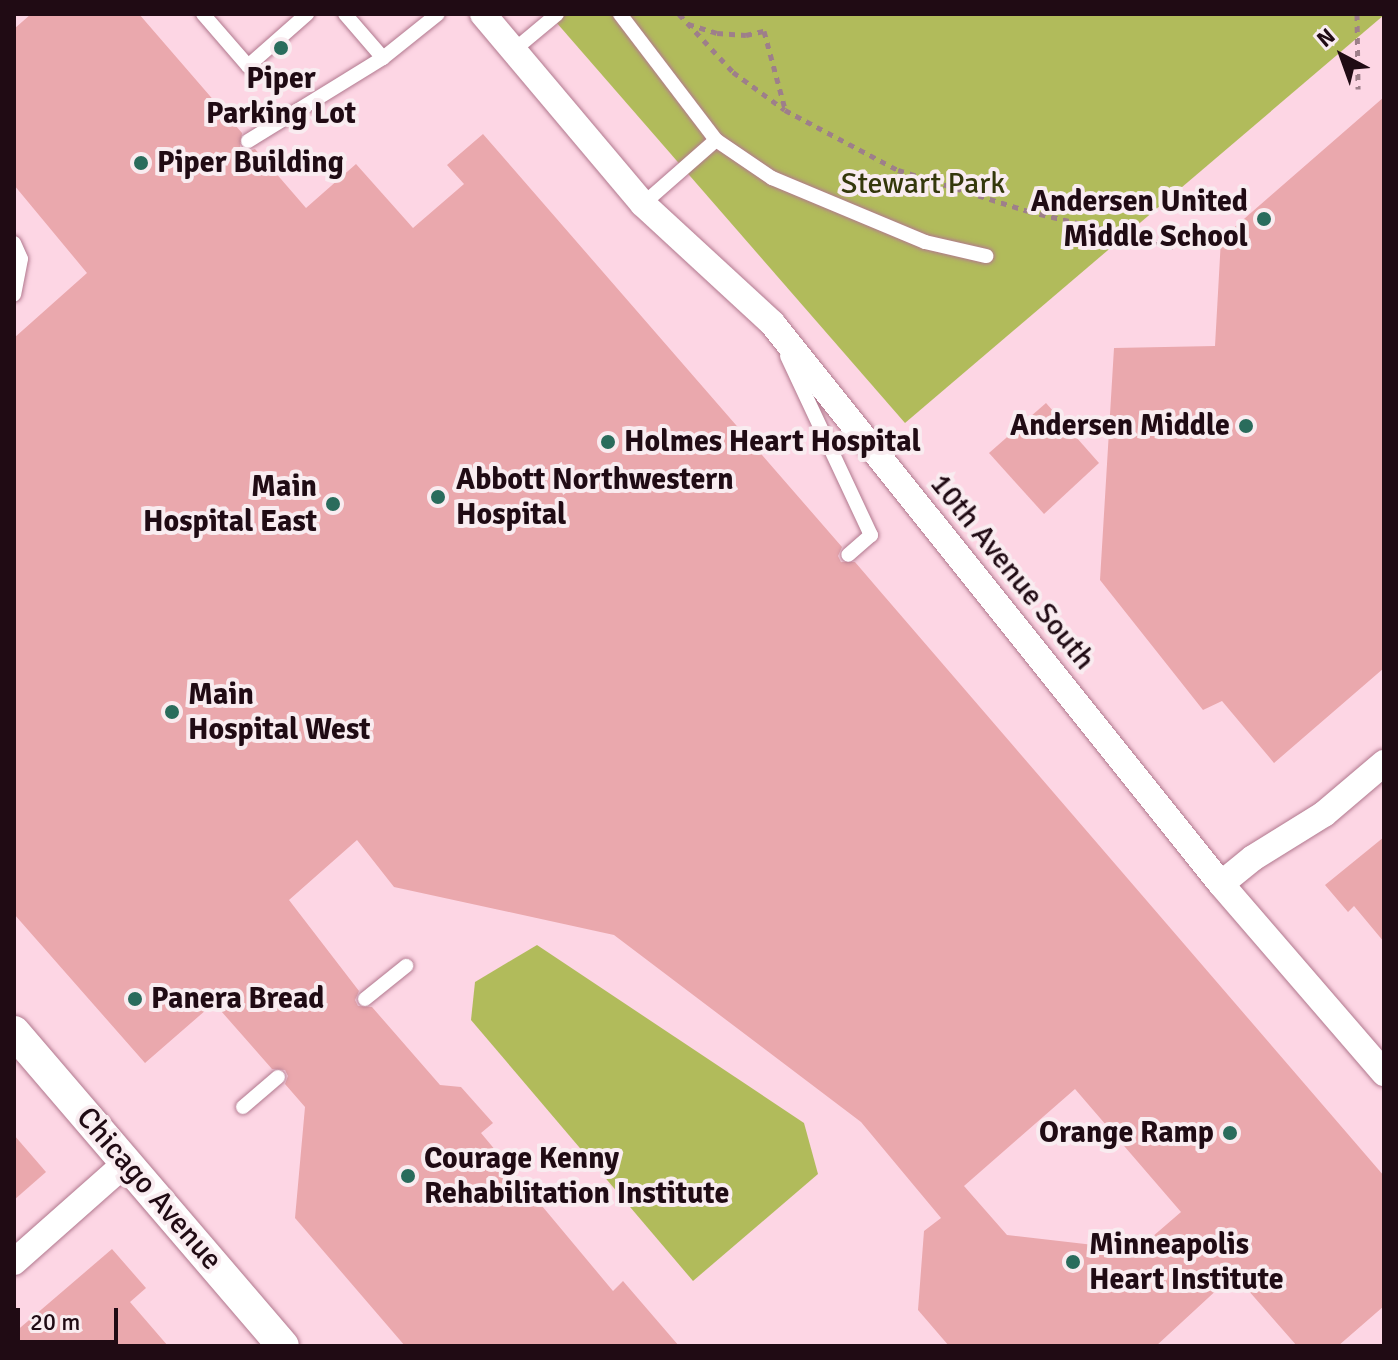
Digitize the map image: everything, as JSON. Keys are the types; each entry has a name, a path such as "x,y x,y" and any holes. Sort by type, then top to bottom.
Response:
{"street":[{"name":"10th Avenue South","path":"483,14 643,204 772,323 1221,884 1384,1073"},
{"path":"1221,884 1253,858 1324,814 1384,763"},
{"name":"Chicago Avenue","path":"14,1032 283,1346"},
{"path":"14,1262 126,1163"}],"lane":[{"path":"203,14 248,66 307,14"},
{"path":"345,14 383,58"},
{"path":"248,141 383,58 438,14"},
{"path":"514,50 557,14"},
{"path":"620,14 716,140 772,178 925,242 986,256"},
{"path":"643,204 716,140"},
{"path":"14,243 21,259 14,294"},
{"path":"772,323 871,535 848,555"},
{"path":"365,999 406,966"},
{"path":"243,1107 278,1077"}],"path":[{"path":"679,14 733,72 785,110 898,170 1028,211 1176,247"},
{"path":"1357,14 1358,89"},
{"path":"686,24 717,33 746,35 764,31 785,110"}],"green space":[{"name":"Stewart Park","path":"549,14 1384,14 1384,15 905,423"},
{"path":"537,945 804,1123 818,1174 693,1281 471,1020 475,982"}],"building":[{"name":"Abbott Northwestern Hospital","path":"31,14 139,14 242,133 240,147 248,151 255,149 306,208 356,164 413,228 464,184 447,165 483,134 842,547 838,556 841,562 855,562 1384,1176 1384,1306 1338,1346 1297,1346 1234,1274 1156,1346 949,1346 918,1310 924,1231 941,1218 861,1122 614,935 394,887 357,840 289,900 359,991 355,1000 358,1006 372,1007 440,1085 461,1087 493,1123 481,1133 613,1291 623,1281 679,1346 405,1346 295,1218 305,1107 285,1084 288,1076 285,1070 272,1069 214,1003 145,1063 14,914 14,338 87,273 14,185 14,29","holes":["1075,1089 1181,1212 1137,1250 1007,1235 964,1186"]},
{"name":"Andersen Middle","path":"1384,97 1384,668 1274,763 1222,701 1203,710 1100,580 1114,348 1215,346 1221,239"},
{"path":"1046,403 1099,463 1044,514 989,453"},
{"path":"1384,837 1384,942 1354,906 1348,912 1325,885"},
{"path":"14,1135 46,1172 14,1200"},
{"path":"112,1249 146,1288 130,1302 168,1346 14,1346 14,1333"}],"place":[{"name":"Piper Parking Lot","path":"281,48"},
{"name":"Piper Building","path":"141,163"},
{"name":"Andersen United Middle School","path":"1264,219"},
{"name":"Andersen Middle","path":"1246,426"},
{"name":"Holmes Heart Hospital","path":"608,442"},
{"name":"Abbott Northwestern Hospital","path":"438,497"},
{"name":"Main Hospital East","path":"333,504"},
{"name":"Main Hospital West","path":"172,712"},
{"name":"Panera Bread","path":"135,999"},
{"name":"Orange Ramp","path":"1230,1133"},
{"name":"Courage Kenny Rehabilitation Institute","path":"408,1176"},
{"name":"Minneapolis Heart Institute","path":"1073,1262"}]}
